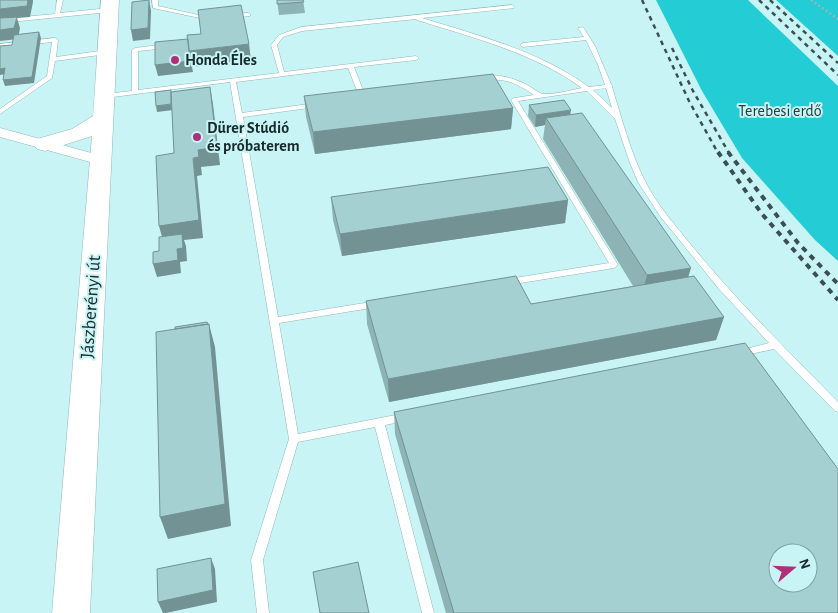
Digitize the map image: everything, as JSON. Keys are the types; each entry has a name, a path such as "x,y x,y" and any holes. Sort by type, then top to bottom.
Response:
{"main road":[{"name":"Jászberényi út","path":"71,613 105,96 109,5"},
{"path":"45,144 80,134 103,119"}],"street":[{"path":"0,132 101,160"}],"lane":[{"path":"57,16 60,0"},
{"path":"155,0 155,7 204,18 213,18"},
{"path":"0,21 57,16 109,5"},
{"path":"282,74 274,45 281,36 301,29 512,7"},
{"path":"222,17 248,15"},
{"path":"414,17 504,47 556,69 589,90 618,119"},
{"path":"581,28 588,38 610,86 625,145 642,183 669,223 711,276 838,408"},
{"path":"523,45 588,38"},
{"path":"0,46 55,40 50,77 2,109"},
{"path":"134,92 135,50 174,45"},
{"path":"53,59 107,52"},
{"path":"105,96 416,58"},
{"path":"350,66 363,99 353,100"},
{"path":"479,78 507,77 540,96"},
{"path":"233,80 294,439 257,560 263,613"},
{"path":"496,284 614,265 514,100 610,86"},
{"path":"239,115 324,104"},
{"path":"273,321 388,302"},
{"path":"748,364 735,354 776,345"},
{"path":"294,439 418,415"},
{"path":"379,423 428,613"}],"path":[{"path":"811,0 838,19"}],"green space":[{"name":"Terebesi erdő","path":"656,0 748,0 838,86 838,261 815,240 742,158 702,91"},
{"name":"Terebesi erdő","path":"776,0 838,0 838,56"}],"building":[{"path":"0,0 28,0 27,6 0,9"},
{"path":"149,0 148,28 131,30 132,2"},
{"path":"277,0 303,0 304,2 277,4"},
{"path":"241,5 249,44 189,51 187,35 201,34 198,10"},
{"path":"17,17 14,28 0,30 0,18"},
{"path":"39,32 32,77 3,80 5,68 0,69 0,46 12,45 14,35"},
{"path":"188,39 190,61 155,65 155,42"},
{"path":"493,74 513,108 313,132 304,96"},
{"path":"210,87 217,147 198,150 199,157 193,158 199,220 159,226 156,156 174,153 171,92"},
{"path":"171,90 171,104 156,106 155,92"},
{"path":"564,100 571,110 536,115 529,105"},
{"path":"582,113 691,268 647,275 546,118"},
{"path":"548,167 568,200 340,234 331,197"},
{"path":"182,234 183,248 177,249 178,260 153,264 153,252 159,251 159,237"},
{"path":"516,276 531,304 694,276 724,317 388,379 366,301"},
{"path":"207,322 208,324 175,329 175,327"},
{"path":"209,324 225,504 160,517 156,332"},
{"path":"745,343 838,469 838,613 454,613 394,412"},
{"path":"211,558 213,590 158,602 157,569"},
{"path":"358,562 369,613 320,613 313,572"}],"railway":[{"path":"642,0 689,101 718,153"},
{"path":"759,0 838,75"},
{"path":"770,0 838,63"},
{"path":"672,48 693,91 729,153"},
{"path":"718,152 762,214 838,300"},
{"path":"728,152 798,243 838,284"}],"place":[{"name":"Honda Éles","path":"175,60"},
{"name":"Dürer Stúdió és próbaterem","path":"197,137"}]}
